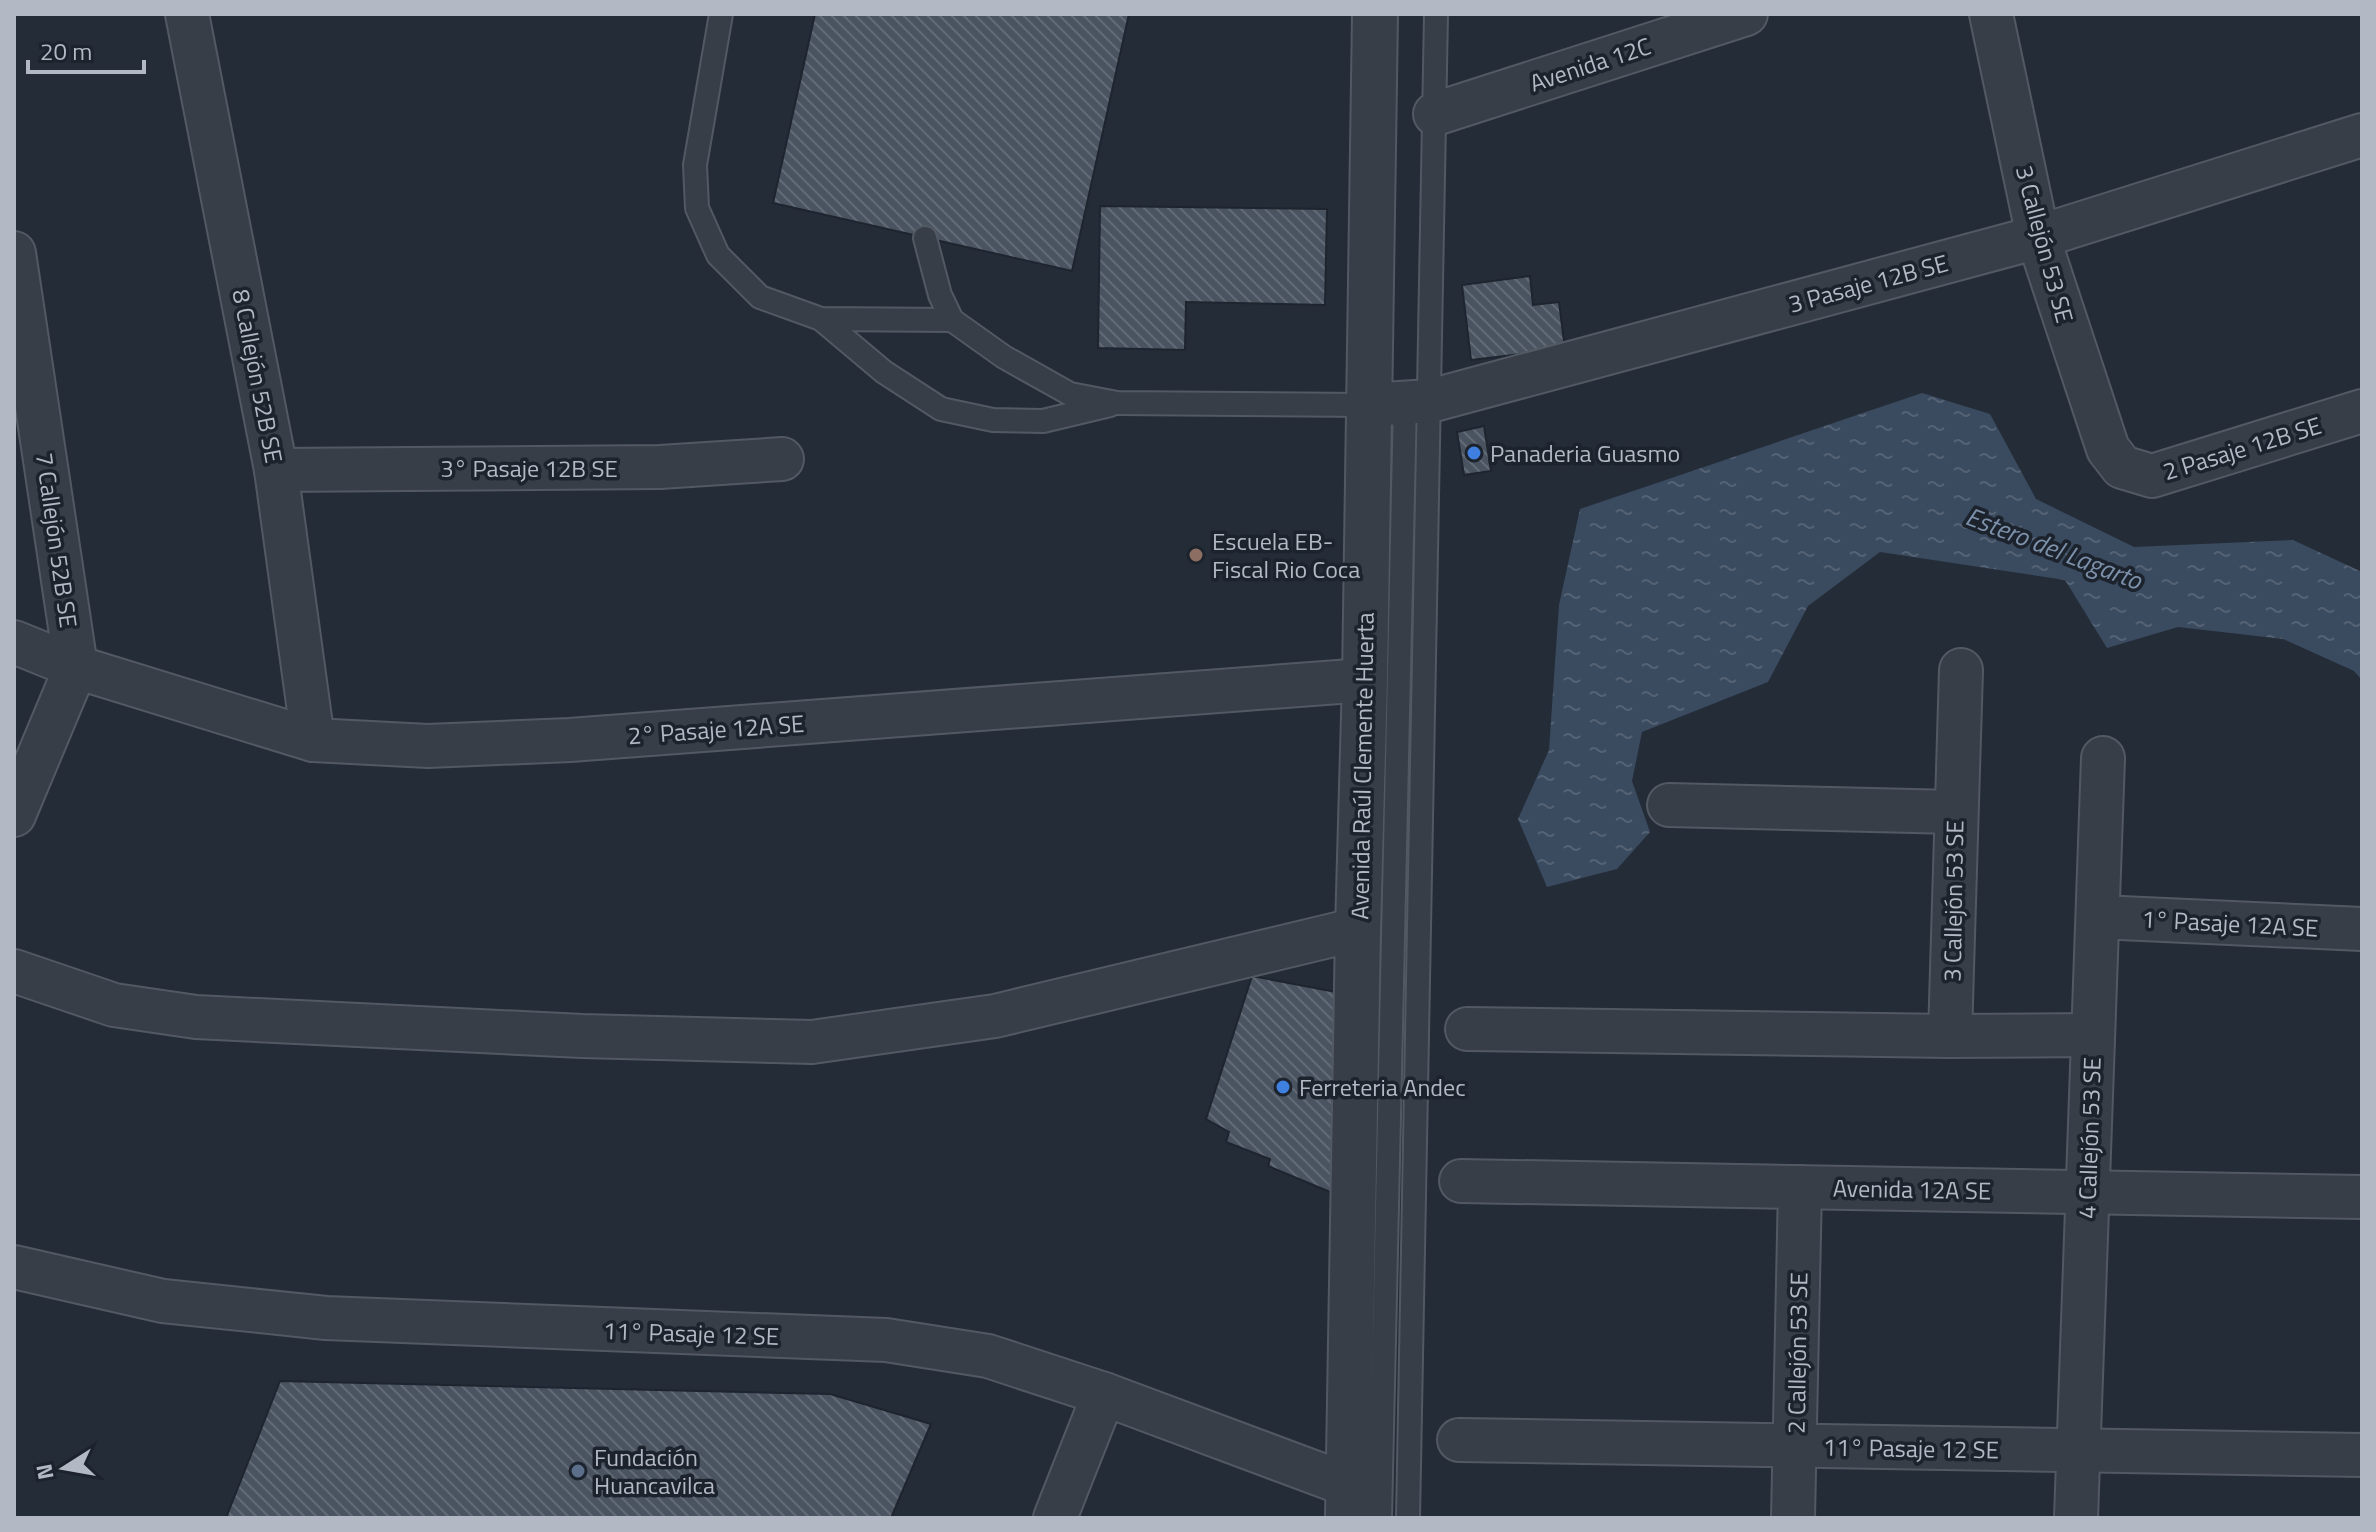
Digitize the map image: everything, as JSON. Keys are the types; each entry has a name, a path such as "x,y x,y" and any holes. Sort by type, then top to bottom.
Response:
{"street":[{"name":"8 Callejón 52B SE","path":"187,14 276,470 313,740"},
{"name":"Avenida Raúl Clemente Huerta","path":"1348,1502 1365,680 1401,403 1375,14"},
{"name":"Avenida 12C","path":"1435,114 1746,14"},
{"name":"3 Callejón 53 SE","path":"1991,14 2038,237 2108,449 2122,467"},
{"name":"3 Pasaje 12B SE","path":"1401,403 2038,237 2362,135"},
{"name":"7 Callejón 52B SE","path":"14,253 76,667"},
{"name":"2 Pasaje 12B SE","path":"2122,467 2152,476 2362,411"},
{"name":"3° Pasaje 12B SE","path":"276,470 660,467 782,459"},
{"name":"2° Pasaje 12A SE","path":"14,642 76,667 313,740 428,746 570,740 1365,680"},
{"path":"14,815 76,667"},
{"name":"3 Callejón 53 SE","path":"1950,1036 1961,670"},
{"name":"4 Callejón 53 SE","path":"2076,1518 2103,758"},
{"path":"1669,805 1955,812"},
{"name":"1° Pasaje 12A SE","path":"2099,917 2362,929"},
{"path":"14,971 114,1005 196,1017 582,1036 812,1042 995,1016 1358,929"},
{"path":"1467,1029 2093,1035"},
{"name":"Avenida 12A SE","path":"1461,1181 2362,1197"},
{"name":"2 Callejón 53 SE","path":"1793,1518 1800,1187"},
{"name":"11° Pasaje 12 SE","path":"14,1267 163,1301 326,1318 886,1340 988,1356 1104,1394 1348,1502"},
{"path":"1055,1518 1104,1394"},
{"name":"11° Pasaje 12 SE","path":"1459,1440 2362,1455"}],"lane":[{"path":"721,14 695,165 697,208 718,255 760,297 821,319 952,320"},
{"name":"Avenida Raúl Clemente Huerta","path":"1401,403 1435,114 1436,14"},
{"path":"925,238 940,295 952,320 1004,357 1070,394 1117,403 1401,403"},
{"path":"821,319 884,372 941,409 993,420 1043,421 1117,403"},
{"path":"1380,1518 1401,403"},
{"path":"1401,403 1408,1518"}],"water":[{"name":"Estero del Lagarto","path":"1922,393 1990,414 2036,499 2134,547 2293,540 2362,572 2362,680 2354,671 2283,639 2178,627 2107,648 2065,580 1880,552 1808,606 1768,682 1642,732 1632,781 1650,832 1617,869 1547,887 1518,819 1549,750 1559,605 1580,509"}],"building":[{"path":"815,14 1129,14 1072,271 773,203"},
{"path":"1100,206 1327,209 1325,305 1186,302 1185,350 1098,348"},
{"path":"1530,276 1533,305 1559,302 1565,349 1471,360 1462,285"},
{"name":"Panaderia Guasmo","path":"1484,426 1491,471 1464,475 1457,432"},
{"path":"1252,976 1336,992 1342,1197 1268,1166 1270,1159 1226,1142 1229,1132 1206,1119"},
{"name":"Fundación Huancavilca","path":"280,1381 830,1394 931,1424 891,1518 226,1518"}],"place":[{"name":"Panaderia Guasmo","path":"1474,453"},
{"name":"Escuela EB- Fiscal Rio Coca","path":"1196,555"},
{"name":"Ferreteria Andec","path":"1283,1087"},
{"name":"Fundación Huancavilca","path":"578,1471"}]}
